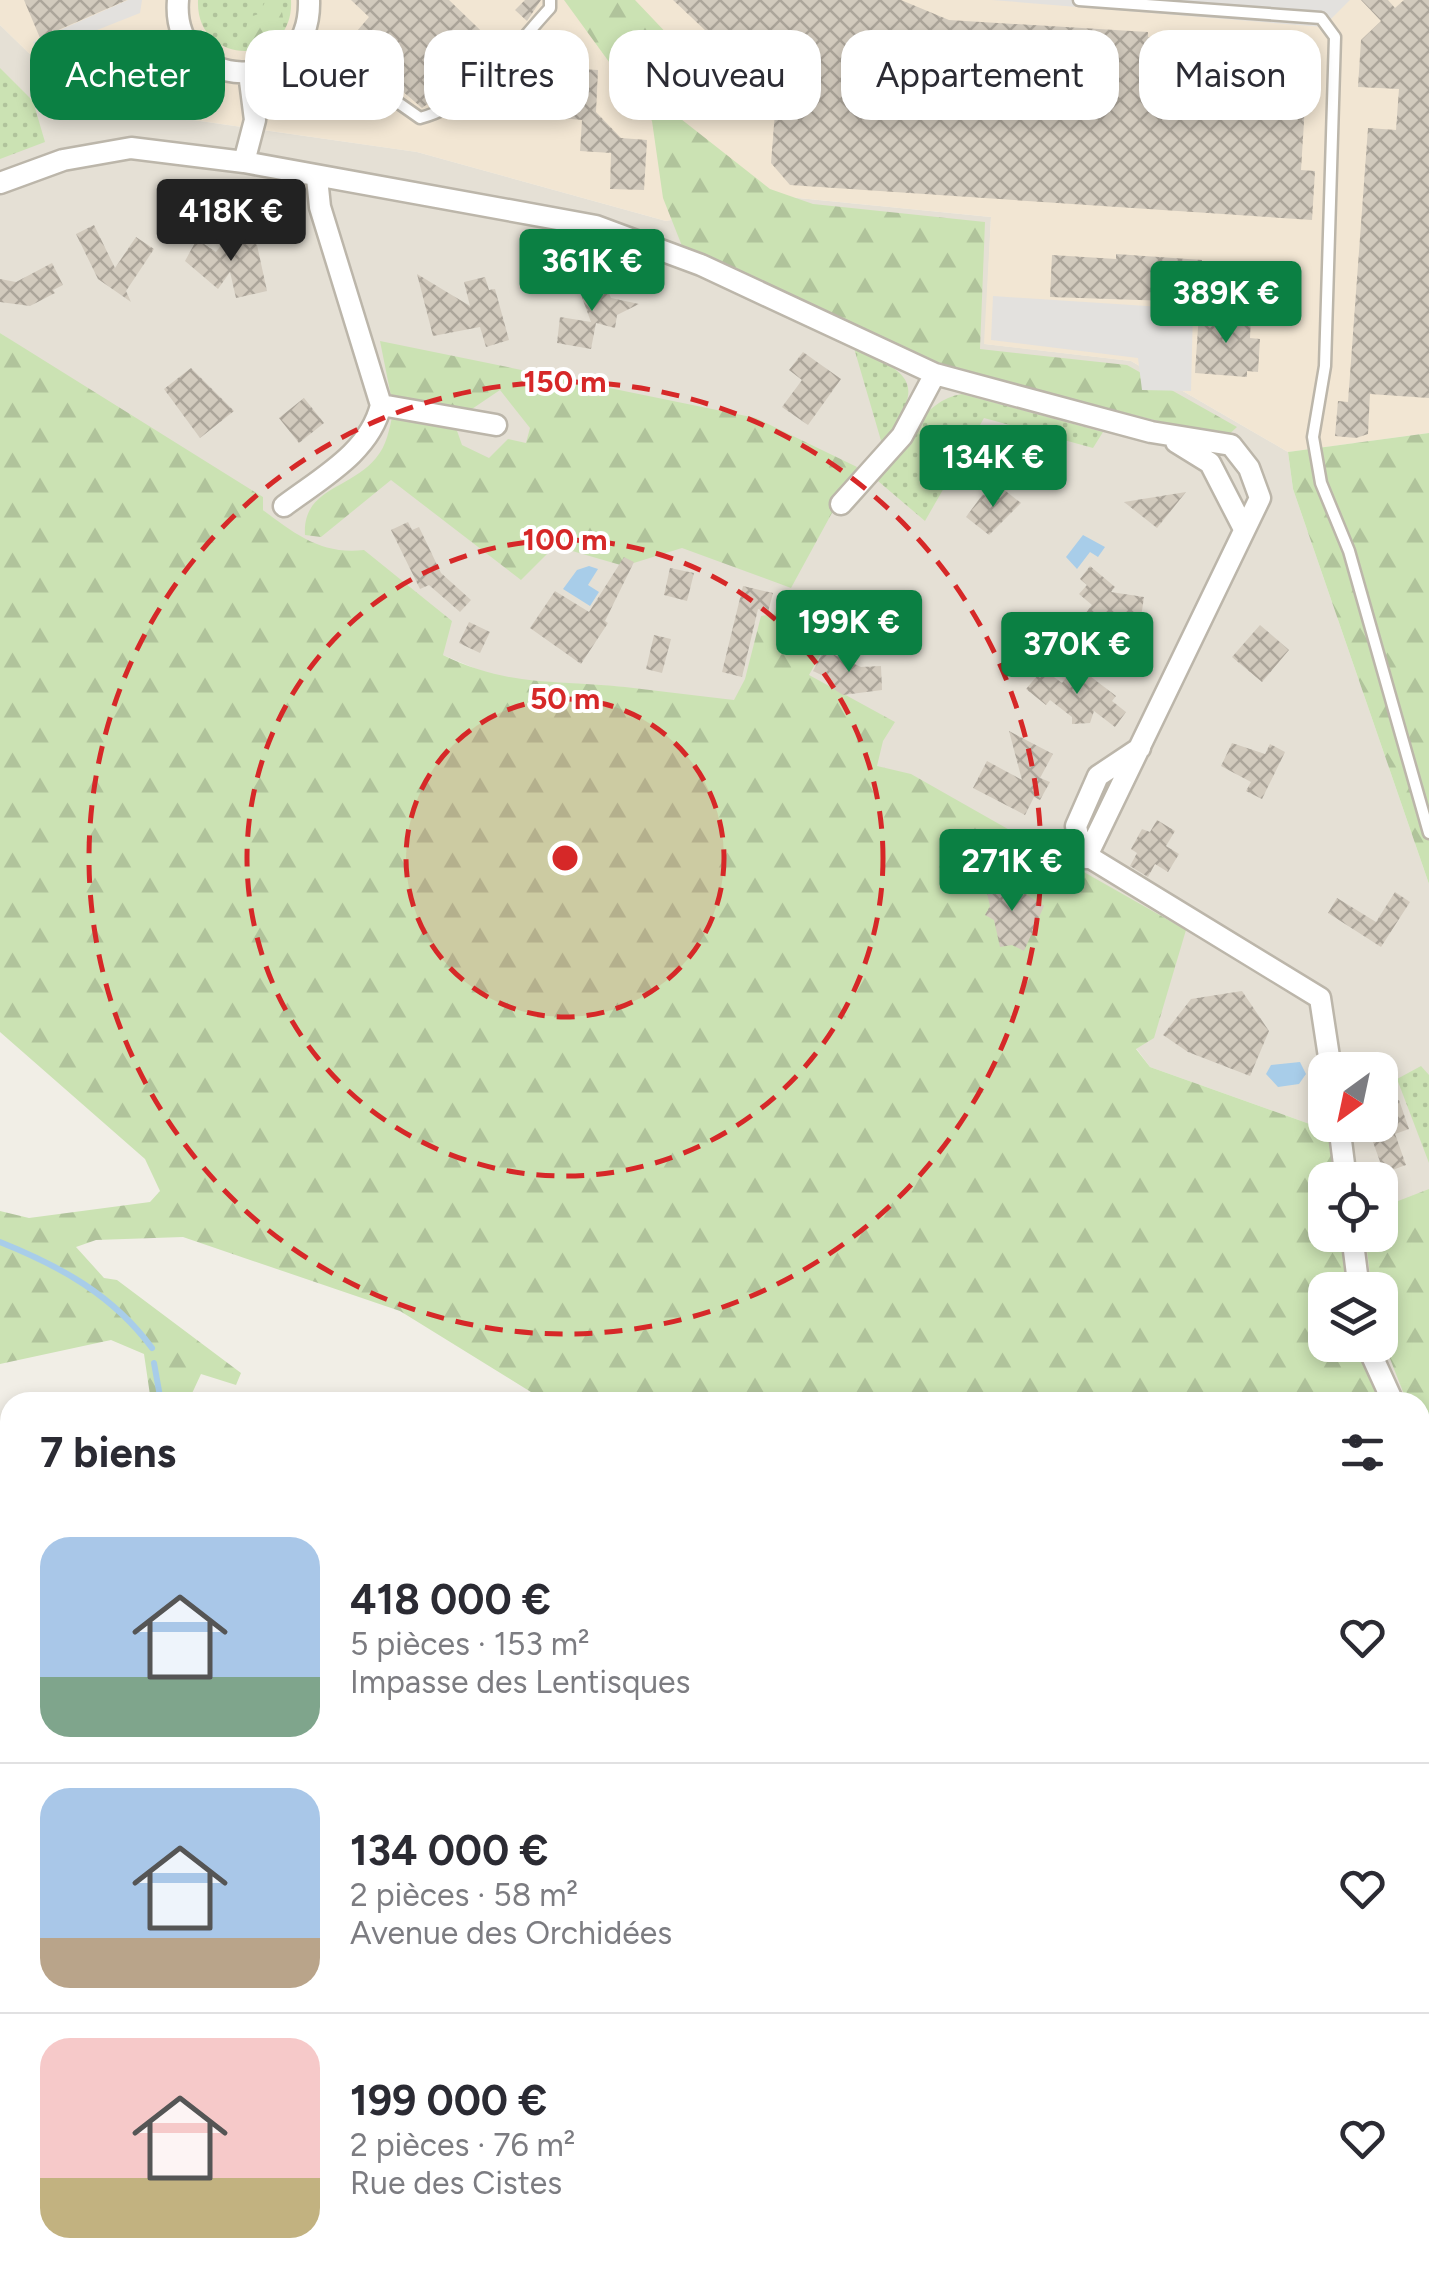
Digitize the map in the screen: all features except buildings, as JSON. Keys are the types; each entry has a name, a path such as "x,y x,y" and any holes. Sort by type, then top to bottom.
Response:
{"street":[{"path":"178,0 183,35 199,56 222,70 245,74"},
{"path":"305,30 309,0"},
{"path":"244,162 255,120"},
{"path":"0,182 62,160 132,148 244,162 317,178 552,216 639,239 935,374 1151,432 1231,444 1260,498 1086,858 1320,998 1328,1052"},
{"path":"284,506 365,441 382,405 320,207 317,178"},
{"path":"841,504 902,436 935,374"},
{"path":"382,405 496,425"},
{"path":"1151,432 1204,456 1242,517 1244,530"},
{"path":"1375,1362 1388,1392"}],"lane":[{"path":"404,107 420,118 444,112 502,65 550,8 550,0"},
{"path":"1080,0 1228,5 1321,18 1336,37 1324,366 1313,437 1321,483 1349,550 1429,832"}],"shaded area":[{"path":"0,0 1429,0 1429,433 1288,452 1131,361 984,344 991,217 788,197 666,221 417,152 193,120 225,120 225,30 30,30 30,54 0,25"},
{"path":"128,0 142,0 140,13 97,30 60,30"},
{"path":"992,0 1350,0 1323,27"},
{"path":"0,25 30,54 30,120 193,120 417,152 666,221 788,197 991,217 985,344 1131,361 1288,452 1293,489 1429,884 1429,1392 1378,1392 1367,1362 1398,1362 1398,1272 1369,1272 1356,1252 1398,1252 1398,1162 1336,1162 1333,1142 1398,1142 1398,1052 1308,1052 1308,1123 1150,1067 1136,1048 623,687 500,679 443,655 263,510 0,333"},
{"path":"993,296 1193,309 1191,391 1142,390 1138,358 991,340"}],"green space":[{"path":"198,0 291,0 283,30 245,30 245,51 227,48 225,30 206,30 201,22"},
{"path":"266,0 280,5 281,30 246,30 249,17 259,14"},
{"path":"564,0 635,0 664,30 609,30 609,62"},
{"path":"0,68 30,98 30,120 39,120 45,142 0,159"},
{"path":"682,120 770,189 813,204 985,222 980,349 1127,365 1237,427 1225,438 953,369 894,346 682,246 663,198 652,121"},
{"path":"0,333 263,497 263,510 298,535 335,549 364,550 452,621 443,655 489,673 734,700 745,679 761,616 774,614 781,591 855,593 809,675 895,722 883,741 877,766 911,774 1186,930 1154,1038 1136,1049 1150,1067 1308,1123 1308,1142 1333,1142 1336,1162 1308,1162 1308,1252 1347,1252 1349,1272 1308,1272 1308,1362 1367,1362 1378,1392 531,1392 400,1311 183,1237 96,1240 76,1247 104,1278 117,1280 241,1373 236,1385 201,1374 193,1392 150,1392 144,1354 111,1340 0,1364 0,1211 29,1218 150,1202 160,1191 145,1159 0,1032"},
{"path":"380,341 756,418 857,467 791,588 682,548 624,566 555,546 521,580 391,480 321,537 305,535 306,519 320,498 366,468 380,453 393,413 455,425 462,445 489,458 508,439 526,443 530,428 500,390 466,413 391,396"},
{"path":"854,348 891,366 907,385 904,409 882,444"},
{"path":"962,394 1103,432 1093,448 984,418 925,521 878,481 924,416 935,405"},
{"path":"1429,433 1429,884 1293,489 1288,452"},
{"path":"1421,1066 1429,1075 1429,1163 1398,1082"},
{"path":"1429,1189 1429,1392 1403,1392 1391,1362 1398,1362 1398,1272 1370,1272 1367,1252 1398,1252 1398,1201"}],"water":[{"path":"214,197 228,208 207,242 187,227"},
{"path":"1083,535 1105,547 1098,557 1090,552 1077,569 1066,557"},
{"path":"589,566 598,569 588,585 599,592 590,606 563,589 577,570"},
{"path":"1300,1062 1306,1074 1299,1084 1278,1087 1266,1074 1271,1065"}],"waterway":[{"path":"0,1242 44,1261 103,1297 152,1348"},
{"path":"154,1363 159,1392"}]}
